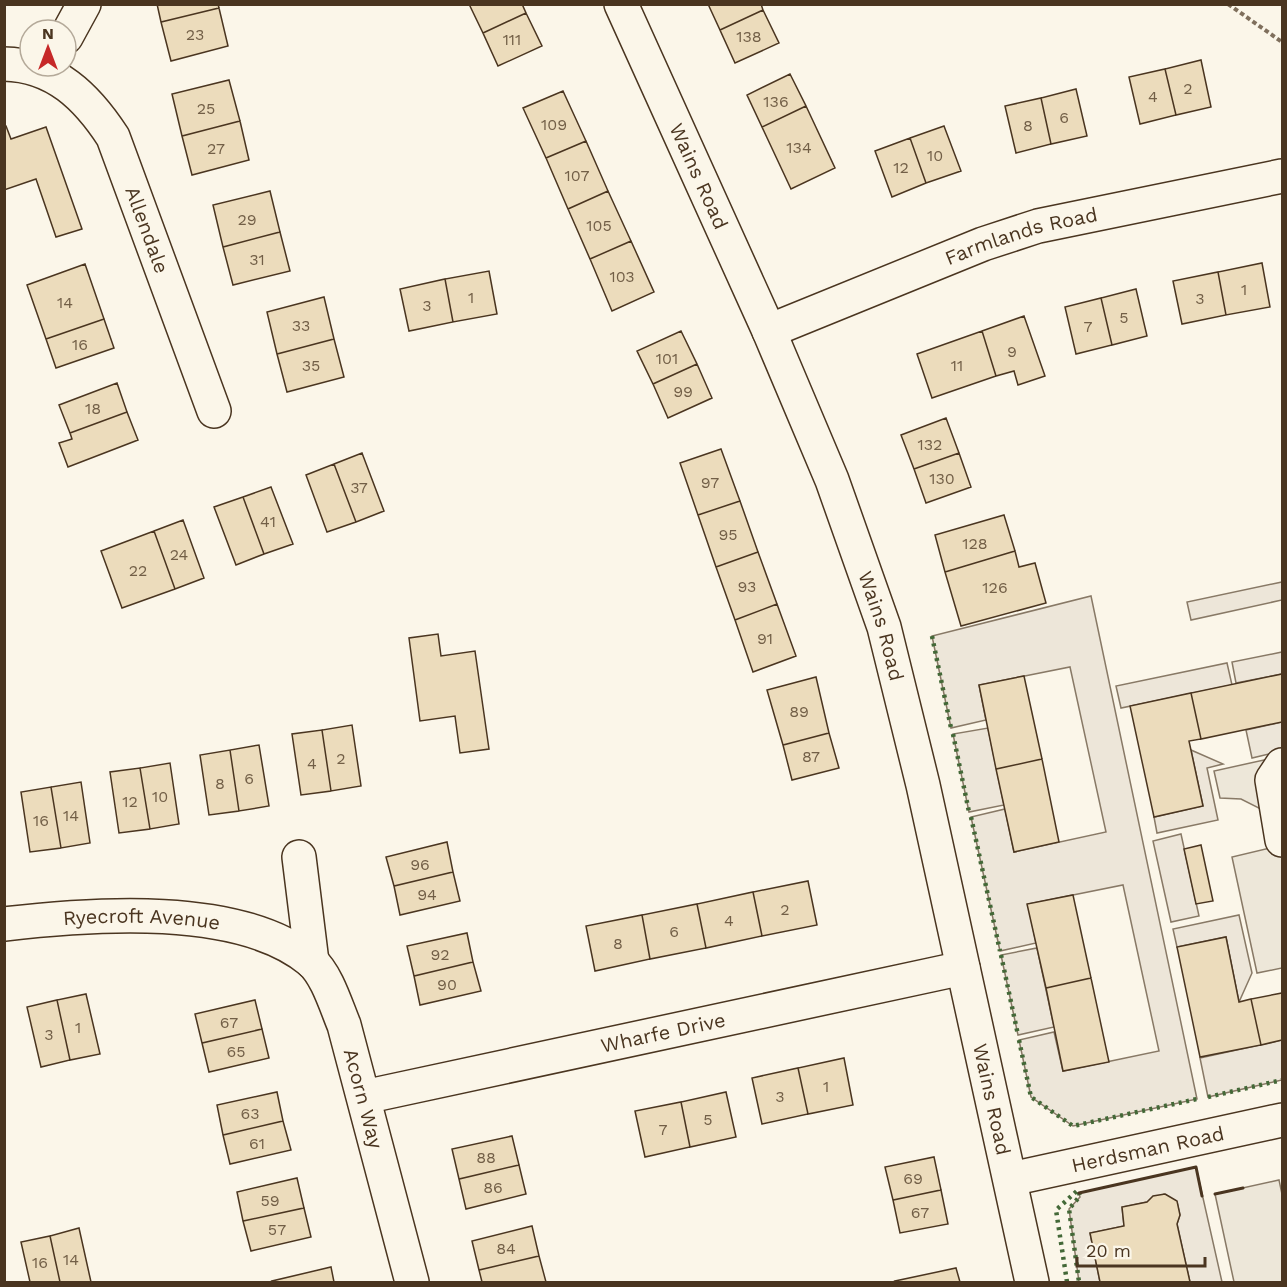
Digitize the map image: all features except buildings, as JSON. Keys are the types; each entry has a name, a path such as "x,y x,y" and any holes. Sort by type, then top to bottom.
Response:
{"street":[{"path":"76,18 84,4"},
{"name":"Wains Road","path":"621,4 769,331 832,480 884,627 923,785 1032,1282"},
{"name":"Allendale","path":"59,78 97,113 113,137 214,411"},
{"name":"Farmlands Road","path":"769,331 982,244 1038,226 1282,176"},
{"path":"1282,765 1272,780 1282,840"},
{"path":"299,857 312,962"},
{"name":"Ryecroft Avenue","path":"4,924 110,916 183,918 235,925 275,938"},
{"name":"Acorn Way","path":"275,938 312,962 334,999 344,1025 364,1097 412,1282"},
{"name":"Wharfe Drive","path":"364,1097 963,968"},
{"name":"Herdsman Road","path":"1011,1179 1282,1120"}],"path":[{"path":"1228,4 1282,42"}],"shaded area":[{"path":"1282,582 1282,600 1191,620 1187,602"},
{"path":"1091,596 1197,1099 1073,1126 1031,1097 1019,1040 1054,1032 1063,1071 1159,1051 1123,885 1028,904 1036,943 1000,951 971,817 1005,809 1014,852 1106,832 1070,667 979,685 986,720 951,728 932,636"},
{"path":"1282,652 1282,674 1236,683 1232,662"},
{"path":"1227,663 1232,685 1121,708 1116,686"},
{"path":"1282,722 1282,751 1252,758 1246,730"},
{"path":"988,728 1004,805 969,812 953,734"},
{"path":"1191,750 1223,764 1207,768 1218,820 1157,833 1154,817 1203,806"},
{"path":"1282,756 1282,968 1257,973 1232,857 1274,847 1266,817 1259,808 1241,799 1220,798 1214,771"},
{"path":"1181,834 1199,916 1171,922 1153,841"},
{"path":"1239,915 1252,973 1239,1002 1226,937 1177,947 1173,929"},
{"path":"1037,948 1054,1027 1018,1035 1001,955"},
{"path":"1282,1040 1282,1080 1208,1097 1200,1058"},
{"path":"1196,1167 1222,1282 1190,1282 1177,1224 1180,1215 1177,1202 1164,1194 1147,1202 1122,1207 1124,1226 1090,1233 1100,1282 1079,1282 1069,1209 1080,1197 1079,1193"},
{"path":"1279,1180 1282,1194 1282,1282 1234,1282 1215,1194"}],"hedge":[{"path":"932,636 951,728"},
{"path":"953,734 969,812"},
{"path":"971,817 1000,951"},
{"path":"1001,955 1018,1035"},
{"path":"1019,1040 1031,1097 1073,1126 1197,1099"},
{"path":"1208,1097 1282,1080"},
{"path":"1067,1282 1056,1210 1078,1190 1080,1196 1069,1209 1079,1282"}],"wall":[{"path":"1079,1193 1196,1167 1202,1196"},
{"path":"1215,1194 1243,1188"}]}
